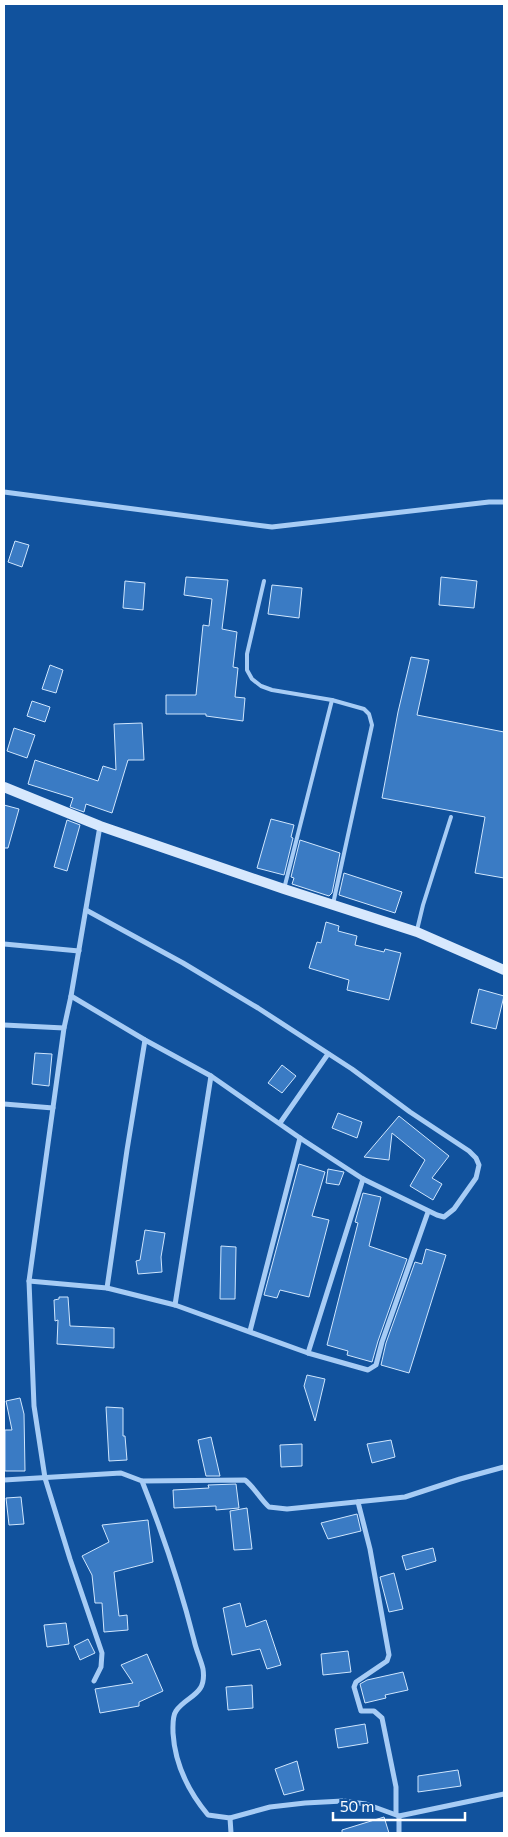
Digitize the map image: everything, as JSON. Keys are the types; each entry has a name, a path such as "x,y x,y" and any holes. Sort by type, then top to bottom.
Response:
{"street":[{"path":"4,492 272,527 489,502 504,502"},
{"path":"4,787 100,826 416,932 504,970"},
{"path":"94,1681 101,1667 102,1653 45,1478 34,1406 29,1281 64,1028 100,826"},
{"path":"71,996 210,1076 363,1180 428,1212 444,1217 454,1209 476,1178 479,1170 476,1158 463,1146 410,1112 352,1069 184,963 86,910"},
{"path":"4,944 79,951"},
{"path":"4,1025 64,1028"},
{"path":"107,1288 127,1150 146,1040"},
{"path":"280,1123 328,1054"},
{"path":"175,1305 210,1076"},
{"path":"4,1104 53,1108"},
{"path":"250,1331 300,1138"},
{"path":"308,1353 363,1180"},
{"path":"29,1281 107,1288 175,1305 364,1371 374,1368 428,1212"},
{"path":"4,1480 120,1473 142,1481 245,1480 269,1507 287,1508 405,1498 460,1479 504,1467"},
{"path":"142,1481 181,1589 203,1669 202,1684 197,1693 175,1712 173,1731 178,1766 189,1788 208,1816 230,1818 270,1807 342,1801 366,1804 397,1815 504,1794"},
{"path":"358,1502 370,1549 389,1655 387,1661 356,1682 354,1687 361,1711 374,1711 382,1718 396,1787 399,1833"},
{"path":"230,1818 231,1833"}],"lane":[{"path":"264,581 247,654 247,670 252,679 261,686 272,690 332,700 364,709 369,714 372,725 333,904"},
{"path":"284,889 332,700"},
{"path":"416,932 451,817"}],"building":[{"path":"15,541 29,545 22,567 8,562"},
{"path":"186,577 228,580 222,629 237,632 233,667 238,668 235,697 245,698 243,721 206,716 206,714 166,714 166,695 196,695 203,625 209,626 212,599 184,595"},
{"path":"441,577 477,581 474,608 439,605"},
{"path":"125,581 145,583 143,610 123,608"},
{"path":"272,585 302,588 299,618 268,614"},
{"path":"411,657 429,660 417,715 504,732 504,878 475,873 485,817 382,798 398,712"},
{"path":"50,665 63,670 56,693 42,689"},
{"path":"32,701 50,707 45,722 27,716"},
{"path":"142,723 144,760 128,760 112,813 86,804 84,812 70,807 73,798 28,784 35,760 98,781 103,766 116,770 114,724"},
{"path":"14,728 35,735 27,758 7,751"},
{"path":"4,805 19,809 8,848 4,848"},
{"path":"271,819 294,825 291,837 293,838 284,875 257,868"},
{"path":"67,820 80,825 67,871 54,867"},
{"path":"300,840 340,853 332,893 329,896 292,884 294,878 291,877"},
{"path":"344,873 402,892 395,913 339,895"},
{"path":"326,922 339,926 338,931 357,936 355,945 384,952 385,949 401,953 389,1000 347,990 349,980 309,968 317,942 321,943"},
{"path":"479,989 504,996 496,1029 471,1023"},
{"path":"35,1053 52,1054 49,1086 32,1084"},
{"path":"282,1065 296,1076 282,1093 268,1083"},
{"path":"338,1113 362,1122 357,1138 332,1128"},
{"path":"399,1116 449,1156 432,1178 442,1184 433,1200 410,1186 425,1160 392,1133 389,1160 364,1157"},
{"path":"299,1164 325,1172 312,1216 329,1220 309,1297 280,1290 277,1298 264,1295"},
{"path":"328,1169 344,1172 339,1185 326,1183"},
{"path":"363,1193 381,1197 369,1246 407,1259 372,1362 347,1355 348,1351 327,1345 358,1223 355,1222"},
{"path":"145,1230 165,1233 161,1257 162,1272 138,1274 136,1261 140,1260"},
{"path":"221,1246 236,1247 235,1299 220,1299"},
{"path":"426,1249 446,1255 409,1373 381,1365 386,1343 415,1262 422,1264"},
{"path":"59,1297 68,1297 70,1326 114,1328 114,1348 57,1344 58,1320 55,1321 54,1300 59,1299"},
{"path":"307,1375 325,1379 315,1421 304,1386"},
{"path":"20,1398 24,1414 25,1471 5,1471 5,1430 12,1430 6,1401"},
{"path":"106,1407 123,1408 123,1436 125,1436 127,1460 109,1461"},
{"path":"211,1437 220,1476 206,1476 198,1440"},
{"path":"391,1440 395,1457 372,1463 367,1444"},
{"path":"302,1444 302,1466 281,1467 280,1445"},
{"path":"236,1484 239,1508 216,1510 216,1506 174,1508 173,1490 209,1488 208,1485"},
{"path":"21,1497 24,1524 9,1525 6,1498"},
{"path":"247,1508 252,1549 234,1550 230,1511"},
{"path":"357,1514 361,1531 328,1539 321,1523"},
{"path":"148,1520 153,1562 114,1572 119,1616 127,1615 128,1630 104,1632 102,1603 95,1603 92,1575 82,1556 109,1542 102,1525"},
{"path":"433,1548 436,1561 406,1570 402,1556"},
{"path":"394,1573 403,1609 389,1612 380,1577"},
{"path":"240,1603 246,1627 266,1620 281,1665 267,1669 260,1649 232,1655 223,1608"},
{"path":"66,1623 69,1644 47,1647 44,1625"},
{"path":"88,1639 95,1653 80,1660 74,1646"},
{"path":"348,1651 351,1672 323,1675 321,1654"},
{"path":"147,1654 163,1691 139,1702 139,1706 100,1713 95,1689 133,1683 121,1665"},
{"path":"403,1672 408,1690 385,1695 386,1698 365,1703 360,1684 367,1680"},
{"path":"252,1685 253,1708 228,1710 226,1687"},
{"path":"365,1724 368,1743 338,1748 335,1729"},
{"path":"297,1761 304,1790 284,1795 275,1769"},
{"path":"458,1770 461,1786 418,1792 418,1776"},
{"path":"384,1817 389,1833 342,1833 342,1830"}]}
